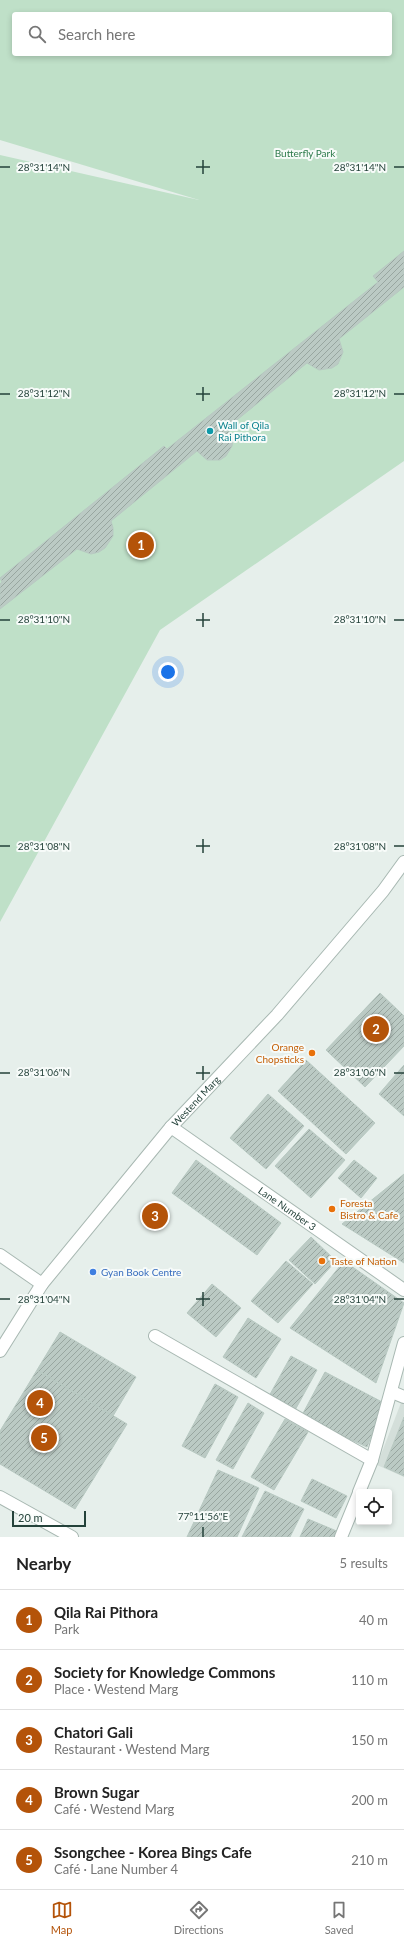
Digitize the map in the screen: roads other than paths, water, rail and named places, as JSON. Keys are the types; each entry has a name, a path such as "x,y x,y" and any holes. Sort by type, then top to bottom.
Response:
{"street":[{"name":"Westend Marg","path":"0,1351 42,1284 171,1127 277,1015 383,891 404,862"},
{"name":"Lane Number 3","path":"171,1127 404,1290"},
{"path":"0,1255 42,1284"},
{"path":"155,1336 372,1460"},
{"path":"360,1489 372,1460 392,1392 404,1343"},
{"path":"392,1392 404,1397"},
{"path":"0,1497 72,1537"},
{"path":"341,1537 356,1500"}],"place":[{"name":"Wall of Qila Rai Pithora","path":"210,431"},
{"name":"Qila Rai Pithora","path":"141,545"},
{"name":"Society for Knowledge Commons","path":"376,1029"},
{"name":"Orange Chopsticks","path":"312,1053"},
{"name":"Foresta Bistro & Cafe","path":"332,1209"},
{"name":"Chatori Gali","path":"155,1216"},
{"name":"Taste of Nation","path":"322,1261"},
{"name":"Gyan Book Centre","path":"93,1272"},
{"name":"Brown Sugar","path":"40,1403"},
{"name":"Ssongchee - Korea Bings Cafe","path":"44,1438"}],"park label":[{"name":"Butterfly Park","path":"305,153"}]}
